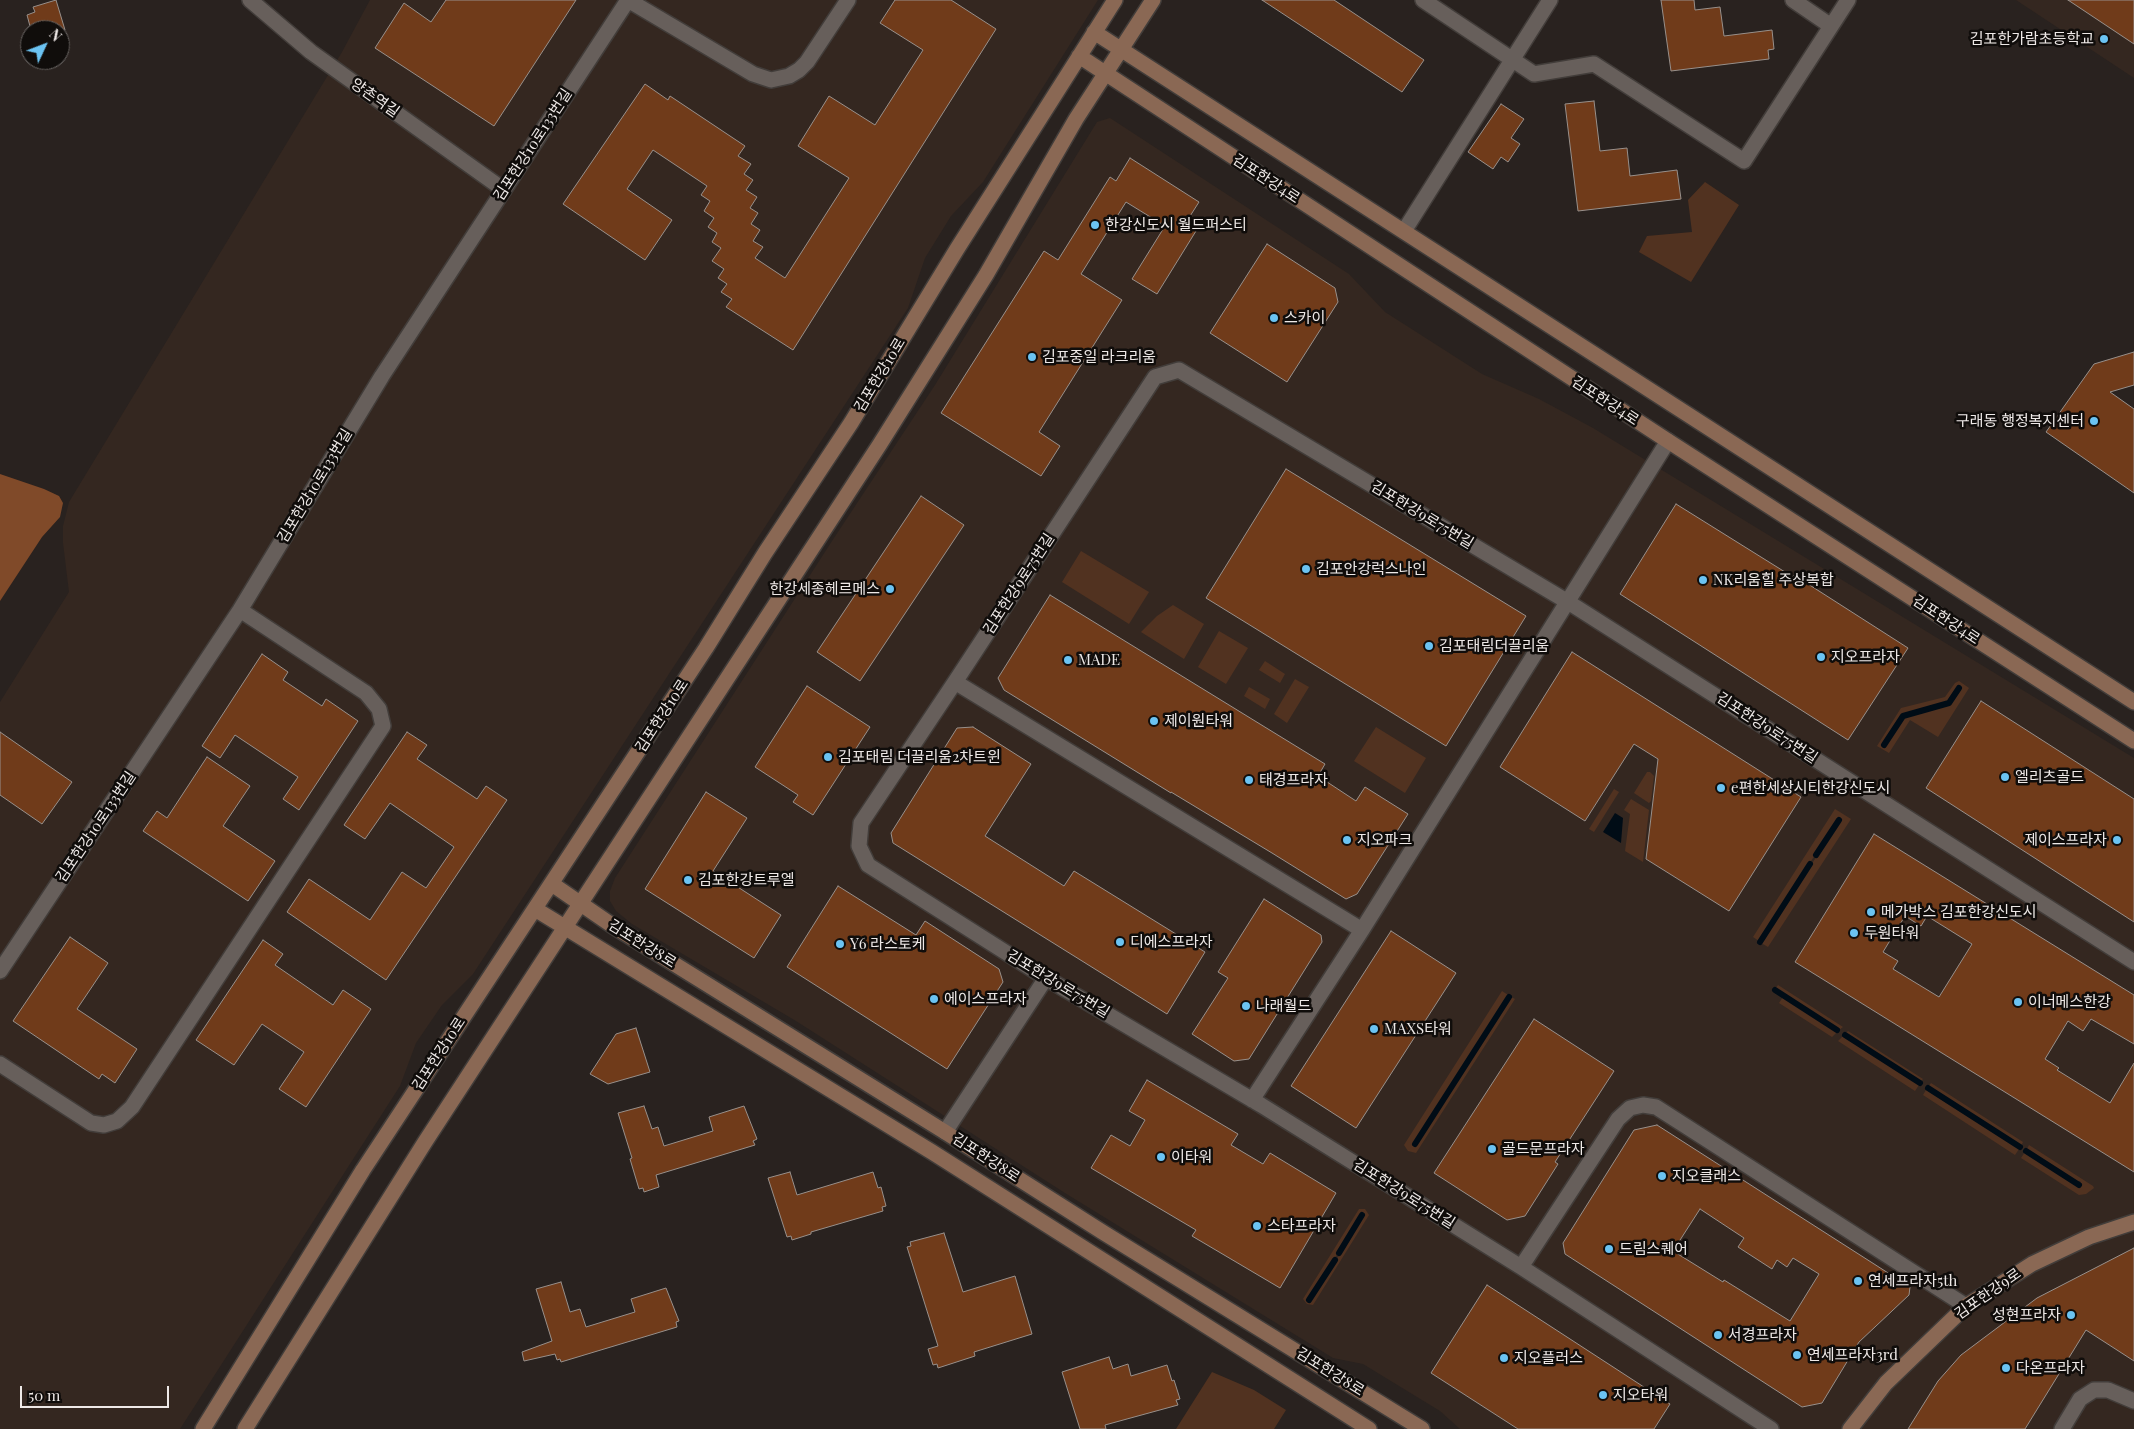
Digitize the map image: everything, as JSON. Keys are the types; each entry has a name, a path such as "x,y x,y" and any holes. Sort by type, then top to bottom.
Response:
{"street":[{"name":"양촌역길","path":"250,0 311,52 504,190"},
{"name":"김포한강10로133번길","path":"0,971 240,610 382,376 628,0"},
{"path":"628,0 753,74 771,80 779,79 799,70 807,62 848,0"},
{"name":"김포한강10로","path":"203,1429 363,1170 552,884 850,423 957,249 1115,0"},
{"path":"245,1429 430,1133 880,444 986,275 1105,72 1154,0"},
{"path":"1423,0 1443,5 1534,74 1594,64 1744,161 1848,0"},
{"path":"1404,231 1550,0"},
{"path":"1793,0 1830,26"},
{"name":"김포한강4로","path":"1094,32 2134,702"},
{"name":"김포한강4로","path":"1079,56 1668,442 2134,741"},
{"name":"김포한강9로75번길","path":"1771,1429 1521,1266 1252,1100 1046,978 868,864 859,846 861,823 1155,378 1179,370 1568,602 2134,962"},
{"path":"1252,1100 1362,930 1668,442"},
{"path":"0,1064 91,1123 104,1124 117,1121 132,1108 382,726 379,709 366,693 240,610"},
{"path":"955,682 1362,930"},
{"name":"김포한강8로","path":"552,884 580,905 946,1132 1104,1233 1422,1429"},
{"name":"김포한강8로","path":"535,909 932,1152 1369,1429"},
{"path":"946,1132 1046,978"},
{"path":"1521,1266 1618,1120 1630,1108 1643,1104 1656,1107 1966,1306"},
{"name":"김포한강9로","path":"1850,1429 1886,1383 1966,1306 2032,1264 2089,1237 2134,1222"},
{"path":"2062,1429 2080,1399 2094,1390 2108,1390 2134,1401"}],"shaded area":[{"path":"370,0 1098,0 983,182 951,216 925,258 908,308 473,974 442,1005 416,1043 400,1086 180,1429 0,1429 0,702 69,592 63,543 63,526 69,502 342,52"},
{"name":"김포한가람초등학교","path":"2016,0 2134,0 2134,78"},
{"path":"1110,118 1349,274 1385,312 1482,374 1539,399 1593,428 2134,758 2134,1429 1460,1429 1440,1411 1363,1364 1333,1358 1065,1193 796,1021 632,924 616,911 610,901 610,891 615,878 935,385 1097,122"},
{"path":"1705,182 1739,205 1691,282 1639,252 1647,236 1692,232 1688,200"},
{"path":"0,474 44,489 59,496 63,503 60,517 42,537 0,601"},
{"path":"1081,551 1149,592 1129,624 1062,582"},
{"path":"1173,605 1204,624 1184,659 1141,632 1157,616"},
{"path":"1219,631 1248,648 1226,684 1198,667"},
{"path":"1265,661 1285,674 1280,683 1259,670"},
{"path":"1295,679 1309,687 1287,723 1274,714"},
{"path":"1959,681 1969,688 1938,737 1910,720 1889,753 1877,746 1901,708 1945,697 1955,683"},
{"path":"1249,687 1270,699 1265,709 1244,696"},
{"path":"1376,727 1426,758 1405,793 1354,761"},
{"path":"1647,772 1654,776 1651,801 1649,803 1634,793"},
{"path":"1614,789 1619,792 1594,832 1589,829"},
{"path":"1631,799 1649,810 1643,862 1625,851 1630,814 1624,810"},
{"path":"1835,809 1851,819 1768,947 1761,943 1840,820 1839,818 1759,941 1753,937"},
{"path":"1615,813 1623,818 1621,843 1603,832"},
{"path":"1778,985 1843,1027 1839,1030 1775,989"},
{"path":"1502,991 1508,995 1415,1144 1511,997 1515,999 1416,1153 1408,1151 1404,1145"},
{"path":"1783,997 1837,1032 1832,1037 1779,1003"},
{"path":"1848,1031 1923,1079 1920,1082 1845,1034"},
{"path":"1843,1036 1919,1085 1915,1091 1838,1041"},
{"path":"1931,1083 2023,1142 2021,1146 1928,1087"},
{"path":"1926,1090 2019,1149 2015,1155 1923,1095"},
{"path":"2029,1145 2094,1188 2086,1194 2079,1195 2021,1158 2025,1152 2075,1183 2077,1187 2079,1188 2082,1185 2080,1181 2076,1181 2027,1149"},
{"path":"1359,1209 1365,1209 1369,1215 1313,1305 1307,1304 1303,1299","holes":["1361,1215 1364,1216 1311,1300 1309,1300"]},
{"path":"1212,1372 1254,1390 1286,1410 1274,1429 1176,1429"}],"building":[{"path":"56,0 62,20 28,20 27,15 35,12 33,7"},
{"path":"446,0 576,0 494,126 375,48 404,3 431,22"},
{"path":"895,0 951,0 996,29 793,350 726,307 732,299 721,292 727,284 718,278 724,269 712,261 721,248 712,242 717,233 708,227 714,218 704,211 710,201 701,195 707,186 653,150 627,189 672,220 645,260 563,204 645,84 668,100 670,96 745,146 738,156 751,164 744,174 753,180 746,190 757,197 750,208 758,213 751,224 760,230 753,241 763,247 755,258 785,278 849,178 798,146 829,96 875,125 923,50 880,23"},
{"path":"1262,0 1334,0 1424,60 1402,92"},
{"path":"1661,0 1694,0 1695,10 1720,7 1724,36 1772,30 1774,49 1768,50 1769,59 1671,71"},
{"path":"2068,0 2134,0 2134,44"},
{"path":"1594,101 1600,151 1627,148 1630,176 1677,170 1681,199 1578,211 1565,104"},
{"path":"1501,104 1524,119 1511,138 1520,144 1508,162 1501,157 1493,169 1468,152"},
{"name":"김포중일 라크리움","path":"1130,158 1199,202 1185,224 1196,231 1157,294 1132,279 1165,226 1126,202 1081,274 1122,300 1039,432 1060,446 1041,476 941,413 1044,251 1058,260 1110,177 1116,181"},
{"name":"스카이","path":"1267,244 1335,288 1338,302 1287,382 1210,333"},
{"name":"구래동 행정복지센터","path":"2134,352 2134,385 2110,392 2134,409 2134,493 2046,432 2094,364"},
{"path":"1286,469 1526,616 1446,746 1206,598"},
{"name":"한강세종헤르메스","path":"921,496 964,525 860,681 817,652"},
{"path":"1676,504 1793,577 1794,575 1908,648 1848,740 1620,594"},
{"path":"1050,595 1325,764 1318,776 1356,801 1365,787 1408,814 1357,894 1346,899 1004,690 998,678"},
{"name":"e편한세상시티한강신도시","path":"1572,652 1801,797 1729,911 1646,859 1658,759 1634,744 1585,821 1500,767"},
{"path":"262,654 288,672 283,680 322,706 326,699 358,721 299,810 283,799 298,777 235,735 220,758 202,746"},
{"name":"김포태림 더끌리움2차트윈","path":"807,686 870,727 813,815 793,802 798,795 755,767"},
{"path":"1981,701 2134,799 2134,922 1926,788"},
{"path":"973,727 1031,764 985,836 1064,886 1074,871 1205,952 1167,1014 893,843 891,833 957,728"},
{"path":"0,732 72,782 42,824 0,795"},
{"path":"407,732 427,745 417,759 477,799 486,786 507,800 386,980 287,912 309,879 370,920 402,872 426,888 454,847 390,803 365,839 344,825"},
{"path":"207,757 250,786 223,826 275,861 248,901 143,831 157,811 167,818"},
{"name":"김포한강트루엘","path":"706,792 747,818 713,871 781,915 754,958 645,889"},
{"path":"1874,834 2134,995 2134,1044 2091,1019 2083,1031 2068,1021 2045,1059 2059,1068 2057,1070 2110,1103 2134,1063 2134,1172 1795,962","holes":["1905,916 1921,926 1927,916 1972,944 1939,997 1893,969 1898,961 1883,952"]},
{"path":"838,886 916,935 925,921 999,969 1003,982 947,1069 787,967"},
{"name":"나래월드","path":"1264,899 1321,935 1322,942 1249,1059 1234,1061 1192,1034 1228,978 1218,972"},
{"name":"MAXS타워","path":"1391,931 1456,973 1356,1128 1291,1086"},
{"path":"70,937 108,963 77,1009 137,1049 115,1083 102,1074 99,1079 13,1021"},
{"path":"263,940 283,954 275,965 333,1005 343,990 371,1009 306,1107 279,1089 304,1052 262,1024 234,1065 196,1040"},
{"path":"1534,1019 1614,1071 1555,1162 1558,1164 1525,1216 1507,1220 1434,1173"},
{"path":"636,1028 650,1072 608,1084 590,1074 616,1034"},
{"path":"1147,1080 1238,1134 1231,1145 1263,1164 1270,1153 1336,1193 1280,1288 1192,1236 1196,1230 1091,1168 1111,1135 1130,1146 1145,1120 1129,1111"},
{"path":"644,1106 652,1129 658,1127 664,1146 713,1131 709,1117 744,1106 757,1139 753,1141 755,1145 656,1175 659,1187 644,1192 643,1188 639,1189 630,1159 632,1158 618,1113"},
{"path":"1657,1125 1910,1287 1909,1295 1859,1342 1822,1403 1802,1407 1565,1254 1563,1243 1634,1130","holes":["1700,1209 1744,1238 1738,1247 1772,1269 1777,1260 1787,1267 1793,1258 1819,1274 1790,1321 1673,1251"]},
{"path":"790,1172 797,1195 873,1172 878,1188 881,1187 886,1206 882,1207 883,1211 811,1232 811,1234 792,1240 791,1236 787,1237 768,1178"},
{"path":"944,1233 963,1292 1015,1276 1032,1334 974,1352 975,1356 938,1368 937,1364 933,1365 928,1349 938,1346 907,1247 911,1246 910,1242"},
{"name":"다온프라자","path":"2134,1248 2134,1361 2086,1330 2025,1429 1908,1429 1938,1381 1961,1355 2037,1298"},
{"path":"561,1282 570,1312 580,1309 586,1327 635,1312 631,1299 666,1288 679,1321 676,1322 677,1327 561,1362 560,1359 557,1360 555,1354 524,1361 522,1352 552,1341 536,1289"},
{"name":"지오플러스","path":"1487,1285 1670,1404 1654,1429 1518,1429 1431,1373"},
{"path":"1109,1357 1113,1369 1128,1364 1131,1376 1167,1365 1180,1399 1176,1400 1178,1405 1105,1425 1106,1429 1080,1429 1062,1372"}],"waterway":[{"path":"1884,745 1903,716 1949,703 1959,688"},
{"path":"1816,855 1839,820"},
{"path":"1760,942 1810,864"},
{"path":"1775,990 1837,1030"},
{"path":"1415,1144 1509,997"},
{"path":"1845,1035 1920,1083"},
{"path":"1928,1088 2020,1147"},
{"path":"2026,1151 2079,1185"},
{"path":"1339,1253 1362,1215"},
{"path":"1309,1300 1335,1260"}],"place":[{"name":"김포한가람초등학교","path":"2104,39"},
{"name":"한강신도시 월드퍼스티","path":"1095,225"},
{"name":"스카이","path":"1274,318"},
{"name":"김포중일 라크리움","path":"1032,357"},
{"name":"구래동 행정복지센터","path":"2094,421"},
{"name":"김포안강럭스나인","path":"1306,569"},
{"name":"NK리움힐 주상복합","path":"1703,580"},
{"name":"한강세종헤르메스","path":"890,589"},
{"name":"김포태림더끌리움","path":"1429,646"},
{"name":"지오프라자","path":"1821,657"},
{"name":"MADE","path":"1068,660"},
{"name":"제이원타워","path":"1154,721"},
{"name":"김포태림 더끌리움2차트윈","path":"828,757"},
{"name":"엘리츠골드","path":"2005,777"},
{"name":"태경프라자","path":"1249,780"},
{"name":"e편한세상시티한강신도시","path":"1721,788"},
{"name":"지오파크","path":"1347,840"},
{"name":"제이스프라자","path":"2117,840"},
{"name":"김포한강트루엘","path":"688,880"},
{"name":"메가박스 김포한강신도시","path":"1871,912"},
{"name":"두원타워","path":"1854,933"},
{"name":"디에스프라자","path":"1120,942"},
{"name":"Y6 라스토케","path":"840,944"},
{"name":"에이스프라자","path":"934,999"},
{"name":"이너메스한강","path":"2018,1002"},
{"name":"나래월드","path":"1246,1006"},
{"name":"MAXS타워","path":"1374,1029"},
{"name":"골드문프라자","path":"1492,1149"},
{"name":"이타워","path":"1161,1157"},
{"name":"지오클래스","path":"1662,1176"},
{"name":"스타프라자","path":"1257,1226"},
{"name":"드림스퀘어","path":"1609,1249"},
{"name":"연세프라자5th","path":"1858,1281"},
{"name":"성현프라자","path":"2071,1315"},
{"name":"서경프라자","path":"1718,1335"},
{"name":"연세프라자3rd","path":"1797,1355"},
{"name":"지오플러스","path":"1504,1358"},
{"name":"다온프라자","path":"2006,1368"},
{"name":"지오타워","path":"1603,1395"}]}
